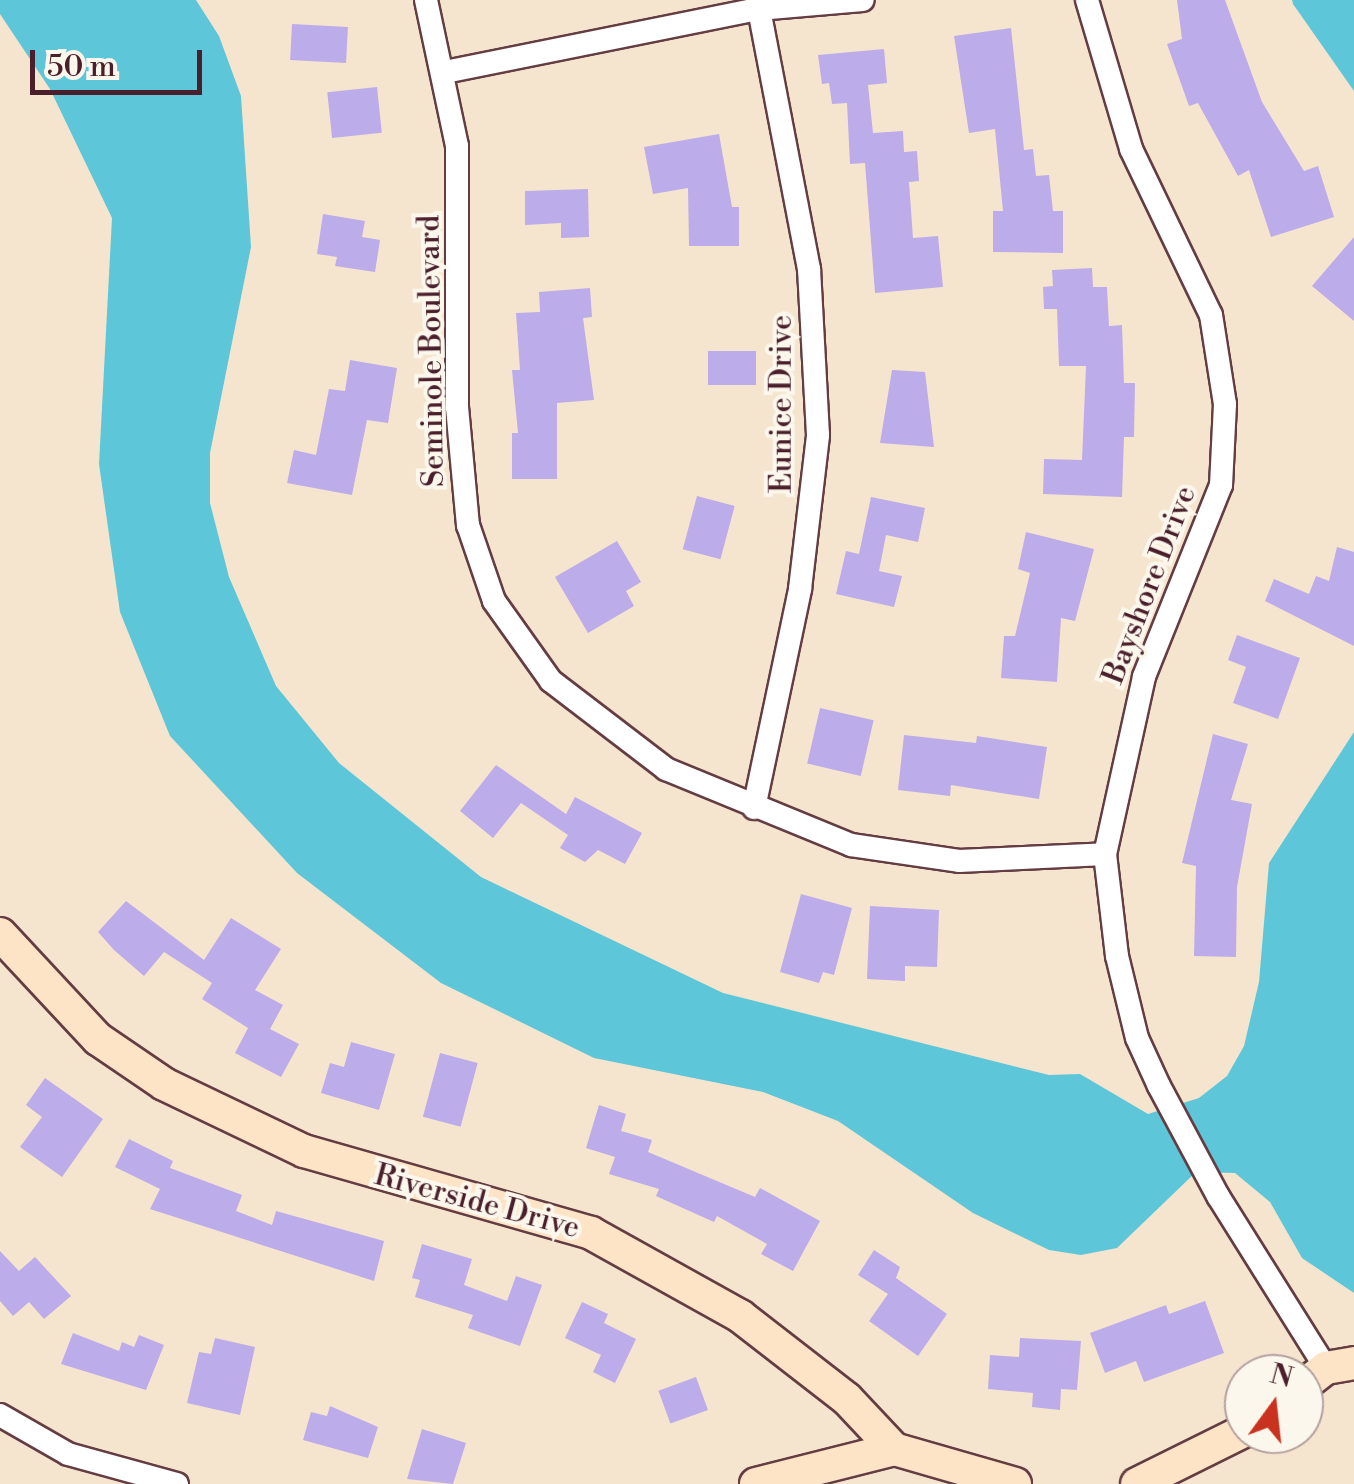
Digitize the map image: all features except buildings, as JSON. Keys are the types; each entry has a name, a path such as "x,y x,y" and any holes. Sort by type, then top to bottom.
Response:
{"street":[{"name":"Seminole Boulevard","path":"426,0 445,72 458,163 457,407 468,525 482,574 522,643 574,702 646,757 754,808 880,851 959,861 1105,854"},
{"path":"445,72 758,5 864,0"},
{"name":"Bayshore Drive","path":"1088,0 1131,149 1211,315 1225,404 1221,485 1144,677 1105,854 1125,1001 1159,1086 1218,1196 1328,1372"},
{"name":"Eunice Drive","path":"754,808 800,589 818,435 809,270 758,5"},
{"name":"Riverside Drive","path":"0,934 98,1039 164,1084 304,1151 512,1207 626,1249 766,1334 846,1399 894,1449"},
{"path":"0,1415 68,1454 177,1484"},
{"path":"1137,1484 1224,1441"},
{"path":"756,1484 894,1449 1015,1484"}],"water":[{"path":"0,0 196,0 219,36 241,96 251,247 210,453 210,503 229,577 276,686 339,763 481,877 723,993 1049,1075 1080,1074 1148,1114 1199,1098 1227,1076 1244,1046 1259,982 1269,863 1354,732 1354,1293 1302,1258 1270,1202 1235,1173 1196,1172 1117,1248 1081,1255 1049,1250 973,1213 838,1121 763,1092 594,1058 441,983 297,873 170,736 120,612 99,464 112,218 50,89 0,14"},
{"path":"1292,0 1354,0 1354,91 1293,4"}]}
